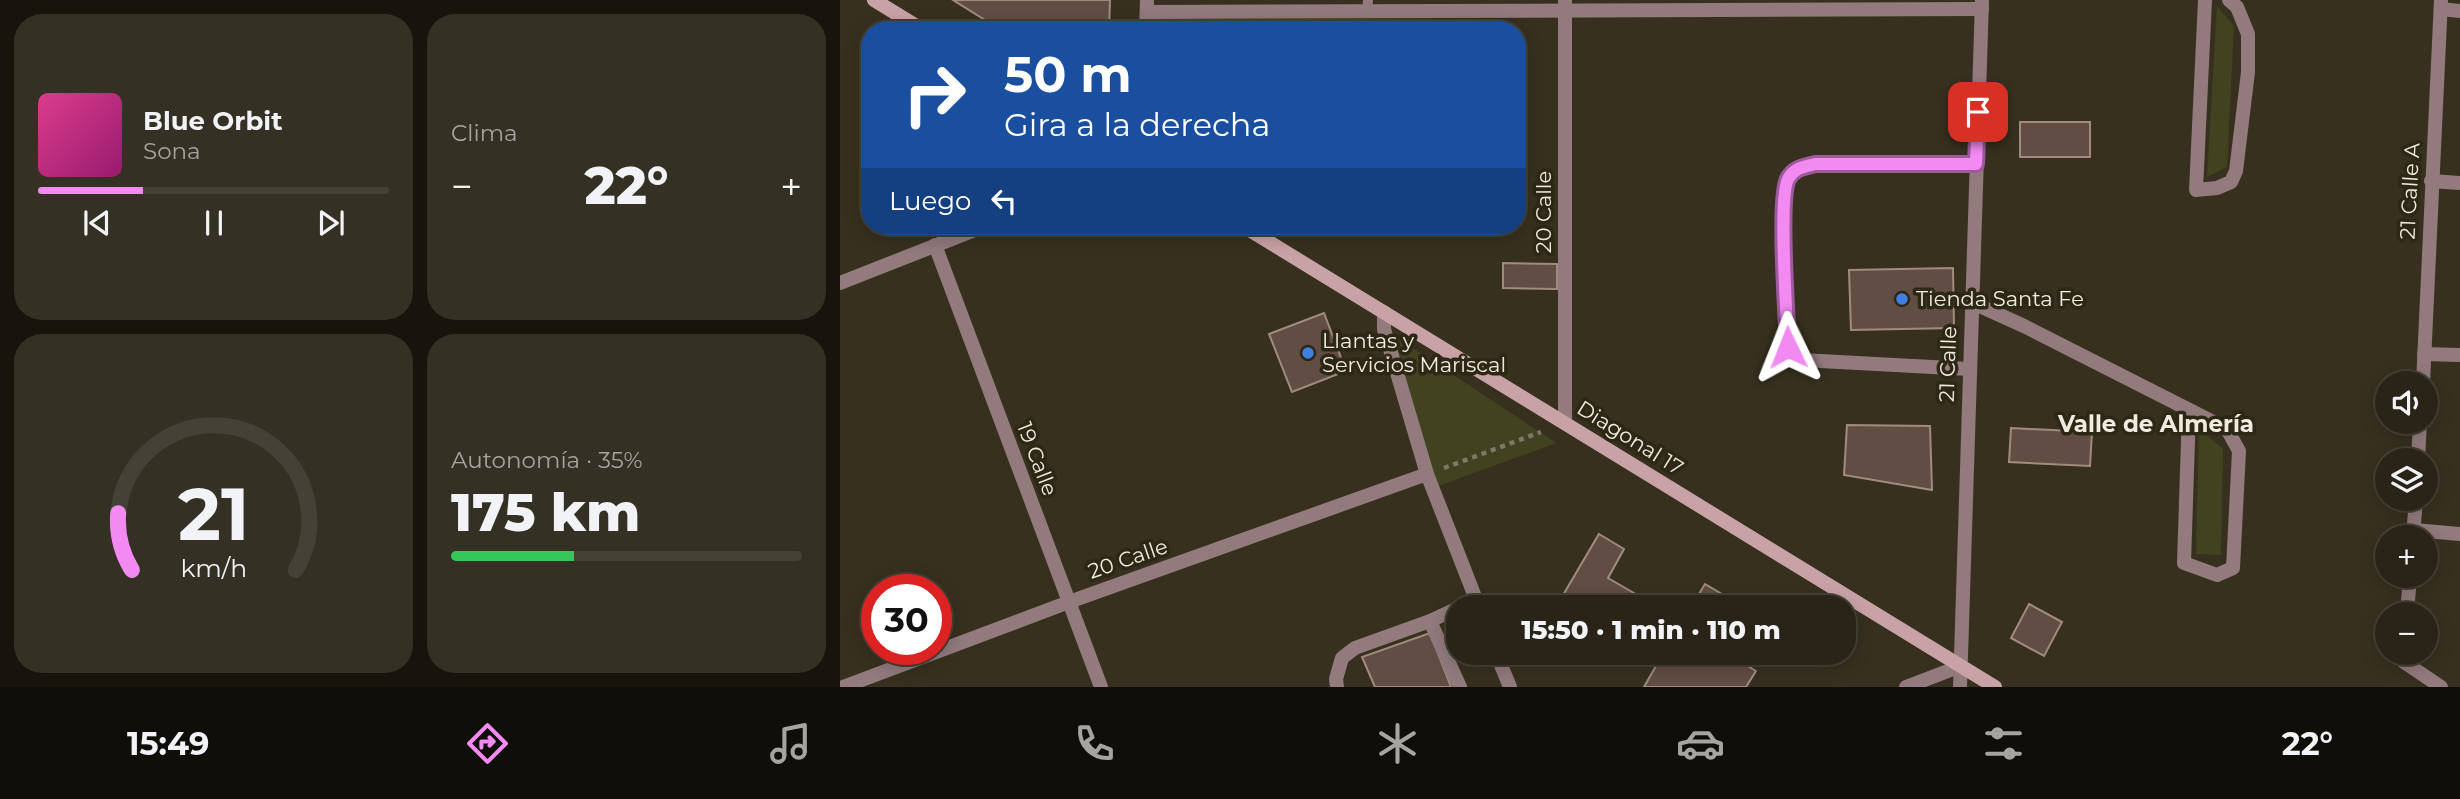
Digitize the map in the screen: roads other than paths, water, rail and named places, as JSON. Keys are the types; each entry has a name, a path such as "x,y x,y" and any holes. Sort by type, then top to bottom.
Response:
{"main road":[{"path":"874,0 908,21"},
{"name":"Diagonal 17","path":"1257,235 1995,687"}],"street":[{"path":"2205,0 2196,190 2217,188 2231,182 2236,171 2248,72 2248,34 2237,7 2229,0"},
{"path":"1147,6 1982,4"},
{"name":"21 Calle","path":"1960,687 1982,4"},
{"name":"20 Calle","path":"1565,5 1565,423"},
{"path":"2441,5 2460,11"},
{"name":"21 Calle A","path":"2423,371 2441,5"},
{"path":"1969,369 1802,360 1788,347 1784,221 1787,181 1796,169 1815,164 1976,164"},
{"path":"2431,180 2460,183"},
{"path":"840,283 961,235"},
{"name":"19 Calle","path":"935,245 1101,687"},
{"path":"1971,302 2024,326 2227,429 2239,451 2233,568 2217,575 2184,563 2189,410"},
{"path":"1384,313 1384,329 1427,474 1474,595"},
{"path":"2424,354 2460,355"},
{"name":"20 Calle","path":"843,687 1069,602 1427,474"},
{"path":"2438,534 2460,534"},
{"path":"1337,687 1336,678 1342,658 1355,648 1446,613"},
{"path":"1430,621 1460,687"},
{"path":"1501,665 1510,687"},
{"path":"2414,665 2441,687"},
{"path":"1906,687 1961,666"}],"place":[{"name":"Tienda Santa Fe","path":"1902,299"},
{"name":"Llantas y Servicios Mariscal","path":"1308,353"}],"district":[{"name":"Valle de Almería","path":"2156,424"}]}
